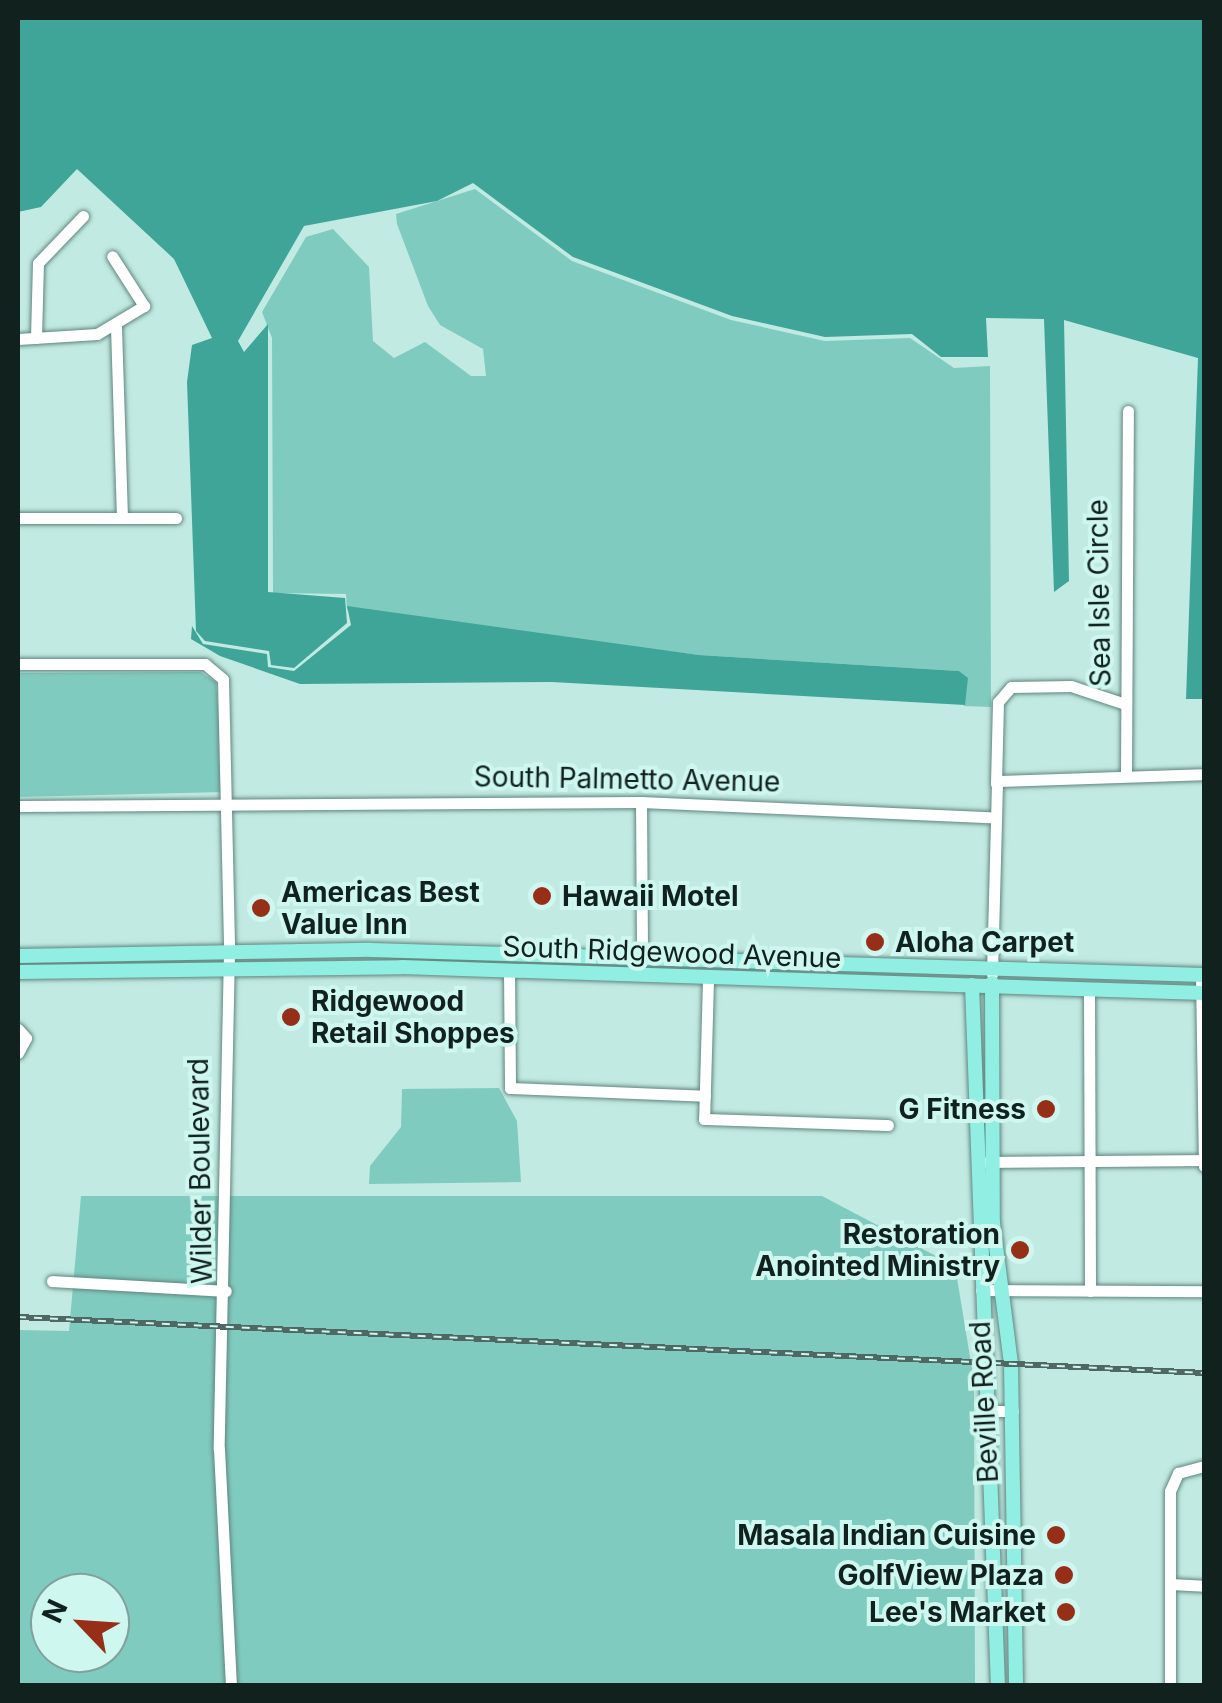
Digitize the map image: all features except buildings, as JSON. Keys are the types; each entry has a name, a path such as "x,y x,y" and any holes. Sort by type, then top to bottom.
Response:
{"main road":[{"name":"South Ridgewood Avenue","path":"18,956 229,960 713,980 972,982 992,974 1203,975"},
{"name":"South Ridgewood Avenue","path":"18,972 229,960 543,956 972,982 992,991 1202,993"},
{"path":"509,970 543,956"},
{"path":"713,980 753,966"},
{"name":"Beville Road","path":"992,974 992,1162 1013,1411 1016,1686"},
{"name":"Beville Road","path":"972,982 973,1162 995,1411 998,1686"}],"street":[{"path":"36,338 38,263 83,216"},
{"path":"18,339 116,327 146,301 112,256"},
{"path":"116,327 122,518"},
{"name":"Sea Isle Circle","path":"1126,775 1128,411"},
{"path":"18,518 176,518"},
{"name":"Wilder Boulevard","path":"18,664 206,664 222,679 229,801 229,960 226,1291 220,1449 231,1686"},
{"path":"990,817 996,784 998,702 1011,687 1071,686 1125,704"},
{"path":"996,784 1007,775 1204,774"},
{"name":"South Palmetto Avenue","path":"18,806 229,801 640,802 990,817"},
{"path":"640,802 642,960"},
{"name":"Beville Road","path":"990,817 992,974"},
{"path":"509,970 510,1088 705,1096"},
{"path":"973,1162 1204,1163 1203,975"},
{"path":"713,980 704,1120 888,1126"},
{"path":"1088,993 1090,1291"},
{"path":"18,1029 26,1038 18,1053"},
{"path":"52,1281 226,1291"},
{"path":"982,1290 1204,1290"},
{"path":"995,1411 1013,1411"},
{"path":"1170,1686 1170,1491 1178,1473 1204,1466"},
{"path":"1170,1584 1204,1586"}],"shaded area":[{"path":"18,18 1204,18 1204,699 1186,699 1198,358 1064,320 1069,581 1054,592 1044,319 986,318 988,357 941,357 912,334 825,337 732,316 573,257 473,183 437,201 304,226 238,341 244,352 268,324 268,592 345,598 347,623 294,668 271,665 269,651 205,641 196,631 187,382 192,345 212,338 174,259 77,169 41,207 18,212"},
{"path":"475,189 572,261 731,320 825,341 910,338 954,368 990,366 991,707 964,706 967,678 959,671 699,655 347,610 346,594 273,593 272,338 262,312 306,237 333,229 369,267 373,341 394,358 425,342 471,376 486,376 483,349 440,325 428,306 396,214"},
{"path":"347,606 699,655 959,671 968,678 965,705 552,682 300,684 220,656 191,639 192,626 203,644 267,654 268,667 294,671 351,625"},
{"path":"200,672 216,682 224,792 18,797 18,673"},
{"path":"499,1088 517,1121 521,1182 369,1184 370,1166 401,1127 402,1089"},
{"path":"81,1196 822,1196 955,1266 974,1381 975,1685 18,1686 18,1330 69,1331"}],"railway":[{"path":"18,1317 1204,1373"}],"place":[{"name":"Hawaii Motel","path":"542,896"},
{"name":"Americas Best Value Inn","path":"261,908"},
{"name":"Aloha Carpet","path":"875,942"},
{"name":"Ridgewood Retail Shoppes","path":"291,1017"},
{"name":"G Fitness","path":"1046,1109"},
{"name":"Restoration Anointed Ministry","path":"1020,1250"},
{"name":"Masala Indian Cuisine","path":"1056,1535"},
{"name":"GolfView Plaza","path":"1064,1575"},
{"name":"Lee's Market","path":"1066,1612"}]}
